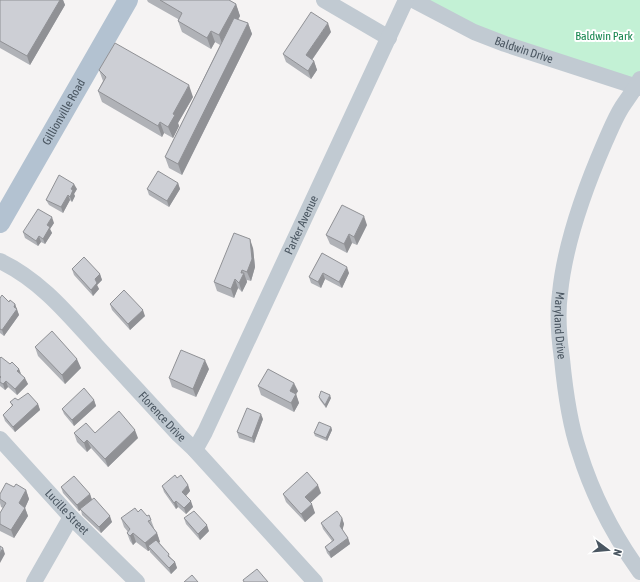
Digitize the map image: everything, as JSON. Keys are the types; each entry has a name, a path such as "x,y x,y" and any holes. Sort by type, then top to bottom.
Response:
{"main road":[{"name":"Gillionville Road","path":"0,223 128,0"}],"street":[{"path":"324,0 389,38"},
{"name":"Parker Avenue","path":"195,450 205,432 406,0"},
{"name":"Baldwin Drive","path":"413,0 474,32 505,44 639,85"},
{"name":"Maryland Drive","path":"639,85 621,109 605,142 591,177 575,224 567,254 559,307 560,343 564,382 578,450 604,512 628,555 640,572"},
{"name":"Florence Drive","path":"0,261 16,268 35,282 60,306 179,435 195,450 315,582"},
{"name":"Lucille Street","path":"0,439 71,517 137,582"},
{"path":"34,582 71,517"}],"green space":[{"name":"Baldwin Park","path":"415,0 640,0 640,78 636,86 506,43"}],"building":[{"path":"0,0 60,0 27,56 0,41"},
{"path":"160,0 229,0 236,4 219,35 211,31 207,38 178,21 182,13"},
{"path":"311,12 328,23 306,55 314,61 308,71 283,54"},
{"path":"234,18 248,23 178,164 165,157"},
{"path":"115,43 189,85 173,114 175,115 168,127 160,122 158,126 98,91 106,77 99,70"},
{"path":"158,171 178,183 167,201 147,189"},
{"path":"59,175 74,184 71,189 73,190 70,197 68,195 61,207 46,200"},
{"path":"342,205 364,216 354,237 349,234 344,244 326,235"},
{"path":"38,209 52,217 47,225 50,227 43,239 39,236 36,241 23,232"},
{"path":"234,233 250,239 252,259 247,272 242,270 241,273 244,273 239,283 235,279 231,289 214,282"},
{"path":"322,253 347,267 339,282 323,273 318,282 309,277"},
{"path":"84,257 100,274 95,279 97,283 91,290 72,269"},
{"path":"124,290 143,310 128,324 110,304"},
{"path":"2,295 9,302 10,300 15,304 14,307 17,309 2,330 0,329 0,298"},
{"path":"52,331 77,359 62,375 35,347"},
{"path":"181,350 205,360 193,389 169,378"},
{"path":"1,357 10,364 12,362 19,369 17,371 25,378 15,389 6,381 3,384 0,382"},
{"path":"268,369 294,383 290,391 296,394 291,403 258,386"},
{"path":"84,388 94,400 72,420 62,409"},
{"path":"321,391 330,395 325,405 319,397"},
{"path":"28,393 38,404 13,427 3,415 13,405 10,402 15,398 18,400"},
{"path":"247,408 261,414 252,438 237,432"},
{"path":"119,411 135,430 105,459 87,440 84,443 74,433 86,423 95,433"},
{"path":"319,422 331,427 326,438 314,433"},
{"path":"307,472 318,485 305,497 312,504 301,514 283,494"},
{"path":"175,475 177,478 181,475 188,485 182,492 191,501 184,508 176,501 174,503 162,486"},
{"path":"74,476 90,494 77,505 61,487"},
{"path":"6,483 14,487 16,484 26,490 19,503 25,508 11,530 0,524 0,513 6,503 0,499 0,494"},
{"path":"94,498 110,516 99,527 80,509"},
{"path":"135,508 138,512 141,509 147,516 149,515 151,520 148,521 157,533 145,543 133,533 130,536 127,533 130,529 121,518"},
{"path":"194,511 207,525 198,534 184,518"},
{"path":"337,511 342,518 340,526 348,538 329,552 325,547 334,540 321,523"},
{"path":"156,540 169,554 168,556 175,562 169,568 148,546"},
{"path":"0,546 3,548 0,553"},
{"path":"257,569 268,582 244,582 243,580"},
{"path":"192,575 198,582 184,582"}]}
